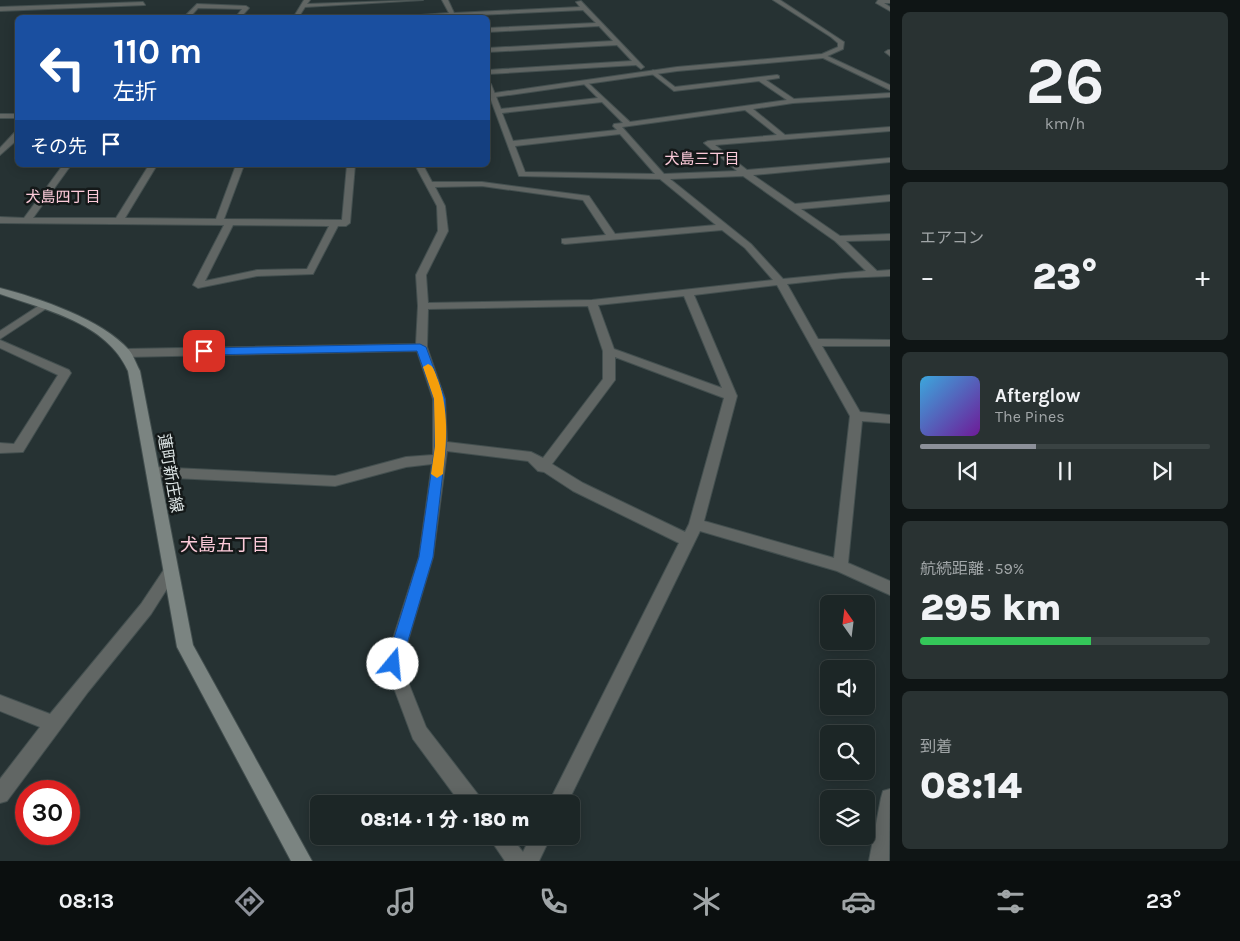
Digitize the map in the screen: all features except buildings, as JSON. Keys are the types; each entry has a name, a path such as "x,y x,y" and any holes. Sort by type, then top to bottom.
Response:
{"main road":[{"name":"蓮町新庄線","path":"0,291 43,306 103,334 124,353 134,370 185,647 302,861"}],"street":[{"path":"297,15 308,0"},
{"path":"304,6 420,0"},
{"path":"446,0 453,15"},
{"path":"578,0 638,63 674,89 777,77"},
{"path":"776,0 841,42 841,48 823,56 650,72 490,96 499,111 522,174 662,177 745,173 890,160"},
{"path":"890,1 878,2 890,9"},
{"path":"0,9 144,4"},
{"path":"188,15 196,6 246,8 240,15"},
{"path":"470,15 585,8"},
{"path":"490,30 600,24"},
{"path":"490,50 618,43"},
{"path":"823,56 890,88"},
{"path":"490,72 638,63"},
{"path":"760,79 793,101"},
{"path":"586,83 603,100 662,177 748,246 781,284 856,416 840,566"},
{"path":"511,144 625,128 746,107 793,101 890,94"},
{"path":"499,111 603,100"},
{"path":"746,107 782,136"},
{"path":"0,116 15,116"},
{"path":"873,272 838,239 745,173 708,143 890,129"},
{"path":"0,153 15,137"},
{"path":"27,220 67,167"},
{"path":"119,221 151,167"},
{"path":"219,222 239,167"},
{"path":"0,220 346,224 351,167"},
{"path":"420,167 441,206 443,231 421,274 424,306 420,347 439,399 440,452 426,557 393,664 419,733 466,795"},
{"path":"429,185 482,184 586,198 612,236"},
{"path":"793,207 890,198"},
{"path":"230,222 198,285 257,273 310,272 335,223"},
{"path":"565,240 724,226"},
{"path":"838,239 890,237"},
{"path":"424,306 592,303 781,284 873,272 890,273"},
{"path":"562,795 651,617 686,540 696,524 731,396 688,293"},
{"path":"543,466 609,380 609,351 592,303"},
{"path":"0,336 43,306"},
{"path":"815,342 890,343"},
{"path":"0,344 65,373 18,449 0,448"},
{"path":"124,353 420,347"},
{"path":"609,351 731,396"},
{"path":"856,416 890,419"},
{"path":"153,472 335,480 440,452 531,457 578,487 686,540"},
{"path":"696,524 840,566 890,588"},
{"path":"0,794 53,724 146,609 170,573"},
{"path":"0,704 53,724"},
{"path":"879,861 890,798"},
{"path":"505,845 517,861"},
{"path":"529,861 537,845"}],"slow traffic":[{"path":"428,367 439,399 441,446 437,474"}],"district":[{"name":"犬島三丁目","path":"702,159"},
{"name":"犬島四丁目","path":"63,197"},
{"name":"犬島五丁目","path":"225,545"}],"route":[{"path":"204,351 420,347 439,399 441,446 426,557 393,664"}]}
